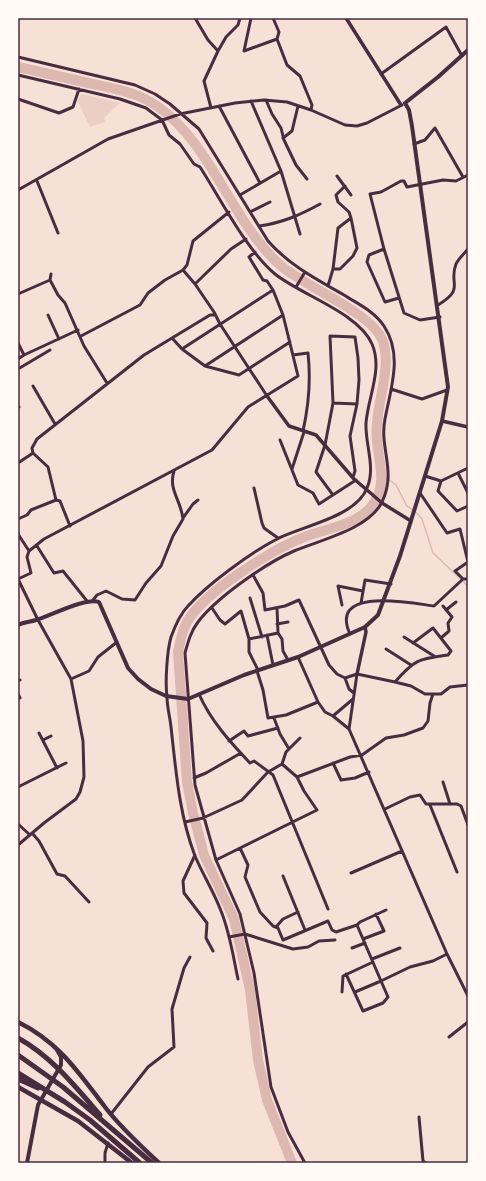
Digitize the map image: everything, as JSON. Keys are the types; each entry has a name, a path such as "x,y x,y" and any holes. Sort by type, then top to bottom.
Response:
{"highway":[{"path":"18,1038 41,1052 64,1074 110,1126"},
{"path":"18,1055 63,1087 152,1163"},
{"path":"18,1073 52,1093 90,1120 140,1163"},
{"path":"18,1080 52,1093"}],"main road":[{"path":"18,625 38,620 53,613 93,600 101,604 128,668 138,679 151,689 166,696 188,698 321,647 365,627 378,615 385,601 420,493 442,421 447,390 440,317 409,110 405,103 468,50"},
{"path":"18,1022 29,1027 56,1048 73,1064 111,1114 159,1163"},
{"path":"27,1163 34,1117 41,1098 61,1065 61,1058 56,1048"},
{"path":"18,1087 41,1098 78,1121 132,1163"}],"street":[{"path":"195,18 208,40 218,50"},
{"path":"211,108 204,82 218,50 226,37 238,25 240,18"},
{"path":"251,18 244,51 277,39"},
{"path":"273,18 279,32 277,39 287,65 300,76 312,105 311,110"},
{"path":"346,18 401,106"},
{"path":"381,74 446,27 462,56"},
{"path":"18,57 136,85 155,94 199,130 259,226 277,251 304,273 372,312 384,326 393,341 395,354 391,389 384,422 389,479 382,503 375,512 358,525 288,554 253,575 212,608 198,623 187,645 185,664 194,778 203,818 216,860 240,914 254,974 271,1087 288,1132 305,1163"},
{"path":"18,75 131,102 153,112 163,120 169,135 180,144 194,164 200,167 255,252 275,274 296,285 355,323 364,330 374,346 376,364 366,424 371,472 367,490 361,499 350,508 325,520 278,538 255,552 222,576 188,606 178,619 168,650 166,696 180,803 195,855 221,911 229,937 238,979"},
{"path":"18,99 60,113 73,107 79,89"},
{"path":"18,190 37,181 108,139 181,114 219,106 266,100 287,102 311,110 345,125 357,126 367,123 405,103"},
{"path":"266,100 272,114 281,128 283,138 296,165 307,179"},
{"path":"251,101 281,171 300,234"},
{"path":"219,106 260,183"},
{"path":"283,138 292,131 298,106"},
{"path":"414,144 425,140 435,128 463,177"},
{"path":"240,195 281,171"},
{"path":"440,317 420,320 404,313 384,249 370,194 381,192 401,181 404,181 407,187 443,180 456,181 468,175"},
{"path":"337,176 351,195"},
{"path":"37,181 58,233"},
{"path":"333,269 340,269 353,256 357,248 349,212 338,202 336,195 345,186"},
{"path":"250,212 270,202"},
{"path":"259,226 276,224 295,217 320,204"},
{"path":"81,336 140,305 148,293 165,280 183,270 187,265 193,241 229,212"},
{"path":"328,286 333,269 338,228 351,218"},
{"path":"195,284 231,249 246,238"},
{"path":"384,249 369,255 367,262 385,302 399,298"},
{"path":"438,304 448,299 453,292 456,283 456,265 468,249"},
{"path":"18,845 76,799 80,792 84,777 84,749 71,679 38,620 18,579 31,573 27,557 29,552 44,539 212,450 248,407 298,376 283,315 273,290 267,281 263,280 249,257 255,252"},
{"path":"183,270 195,284 249,369 289,426 316,435 354,479 382,503 411,521"},
{"path":"296,285 304,273"},
{"path":"52,274 50,280 58,295 65,303 81,336 84,346 107,384"},
{"path":"18,294 50,280"},
{"path":"182,349 273,290"},
{"path":"48,315 59,339"},
{"path":"32,453 32,448 37,439 144,355 210,315 214,315"},
{"path":"205,366 283,315"},
{"path":"18,359 78,330"},
{"path":"333,495 316,472 325,445 333,403 330,336 354,337 358,358 357,404 350,436 354,479"},
{"path":"172,338 182,349 205,366 239,375 290,342"},
{"path":"18,343 24,355"},
{"path":"18,369 50,350"},
{"path":"292,469 304,431 309,405 310,368 308,353 293,355"},
{"path":"33,386 55,424"},
{"path":"391,389 422,400 447,390"},
{"path":"333,403 357,404"},
{"path":"442,421 468,427"},
{"path":"280,440 298,485 313,493 319,504 354,479"},
{"path":"18,463 32,453"},
{"path":"32,453 48,467 56,500 60,501 70,526"},
{"path":"18,456 23,459"},
{"path":"425,476 441,481 468,468"},
{"path":"175,470 172,485 183,518"},
{"path":"458,473 468,493"},
{"path":"441,481 438,491 458,511 468,506"},
{"path":"254,488 264,528 278,538"},
{"path":"420,493 447,533 460,529 468,562 455,571 463,579"},
{"path":"18,519 27,515 31,510 56,500"},
{"path":"93,600 97,595 106,591 122,599 135,600 146,583 161,566 173,536 182,523 183,518 193,504 198,500"},
{"path":"18,534 29,552"},
{"path":"37,546 54,572 63,571 87,601"},
{"path":"253,575 263,593 265,610 277,608 299,600 329,665 337,674 345,678 349,689 354,693"},
{"path":"350,634 346,627 348,613 354,605 385,601 434,606 463,579 468,578"},
{"path":"361,603 365,580 390,584"},
{"path":"342,605 338,586 363,591"},
{"path":"250,598 262,637"},
{"path":"446,610 456,602"},
{"path":"441,638 449,631 448,623 452,617 443,606"},
{"path":"212,608 220,620 225,624 241,611 250,639 249,652 258,671 268,718 274,718 318,702"},
{"path":"277,608 278,633 282,639 283,650 288,660"},
{"path":"277,624 288,622"},
{"path":"350,730 353,699 366,632 365,627"},
{"path":"395,682 411,665 426,657 448,655 451,651 433,628 413,643"},
{"path":"250,639 278,633"},
{"path":"267,636 273,666"},
{"path":"404,637 434,656"},
{"path":"71,679 89,671 98,657 117,642"},
{"path":"386,649 411,665"},
{"path":"298,657 318,702 325,712 333,716 350,730 447,954 468,996"},
{"path":"345,678 358,674 411,686 425,694 441,694 450,687 468,686"},
{"path":"200,694 203,704 229,741 250,763 254,761 273,775 328,909"},
{"path":"297,777 333,763 362,755 386,738 422,728 428,721 430,703 433,694"},
{"path":"333,716 353,699"},
{"path":"274,718 289,749"},
{"path":"229,741 244,732 248,736 278,728"},
{"path":"40,733 57,768"},
{"path":"43,740 51,736"},
{"path":"186,822 203,818 242,800 268,772 282,764 289,749 300,738"},
{"path":"194,778 206,774 240,753"},
{"path":"18,787 66,763"},
{"path":"333,763 341,780 355,778 369,772"},
{"path":"216,860 317,810 304,791 297,777 282,764"},
{"path":"443,782 450,804"},
{"path":"385,809 410,797 420,795 426,804 457,804 461,806 468,825"},
{"path":"430,805 457,872"},
{"path":"18,824 39,841 57,874 65,876 89,902"},
{"path":"240,848 248,865 245,877 260,912 276,927 284,940"},
{"path":"351,873 402,851"},
{"path":"195,855 183,881 184,893 207,923 206,938 213,951"},
{"path":"283,876 305,930"},
{"path":"281,945 284,940 328,921 332,930 336,932 357,925 360,922 386,910"},
{"path":"276,927 283,919 298,912"},
{"path":"363,939 384,931 376,914"},
{"path":"346,974 363,1011 383,1003 388,997 357,925"},
{"path":"229,937 245,934 293,949 308,947 319,941 334,940"},
{"path":"352,948 365,943"},
{"path":"342,992 343,976 400,948"},
{"path":"355,992 410,967 433,961 447,954"},
{"path":"111,1114 148,1067 174,1047 172,1009 184,968 190,957"},
{"path":"449,1037 468,1022"},
{"path":"420,1118 423,1161 426,1163"},
{"path":"105,1163 105,1153 108,1143"}],"shaded area":[{"path":"83,94 120,103 104,118 105,122 90,127 78,102 80,95"}],"waterway":[{"path":"18,67 131,93 157,106 176,122 193,141 248,227 263,247 280,265 291,273 365,319 382,339 385,350 385,376 377,429 381,480 378,495 374,503 368,510 353,521 293,542 241,572 208,598 196,610 187,622 182,633 178,652 187,782 193,813 204,855 234,919 250,990 258,1060 267,1100 292,1163"},
{"path":"383,475 396,485 407,506 417,513 422,519 433,553 468,586"}]}
